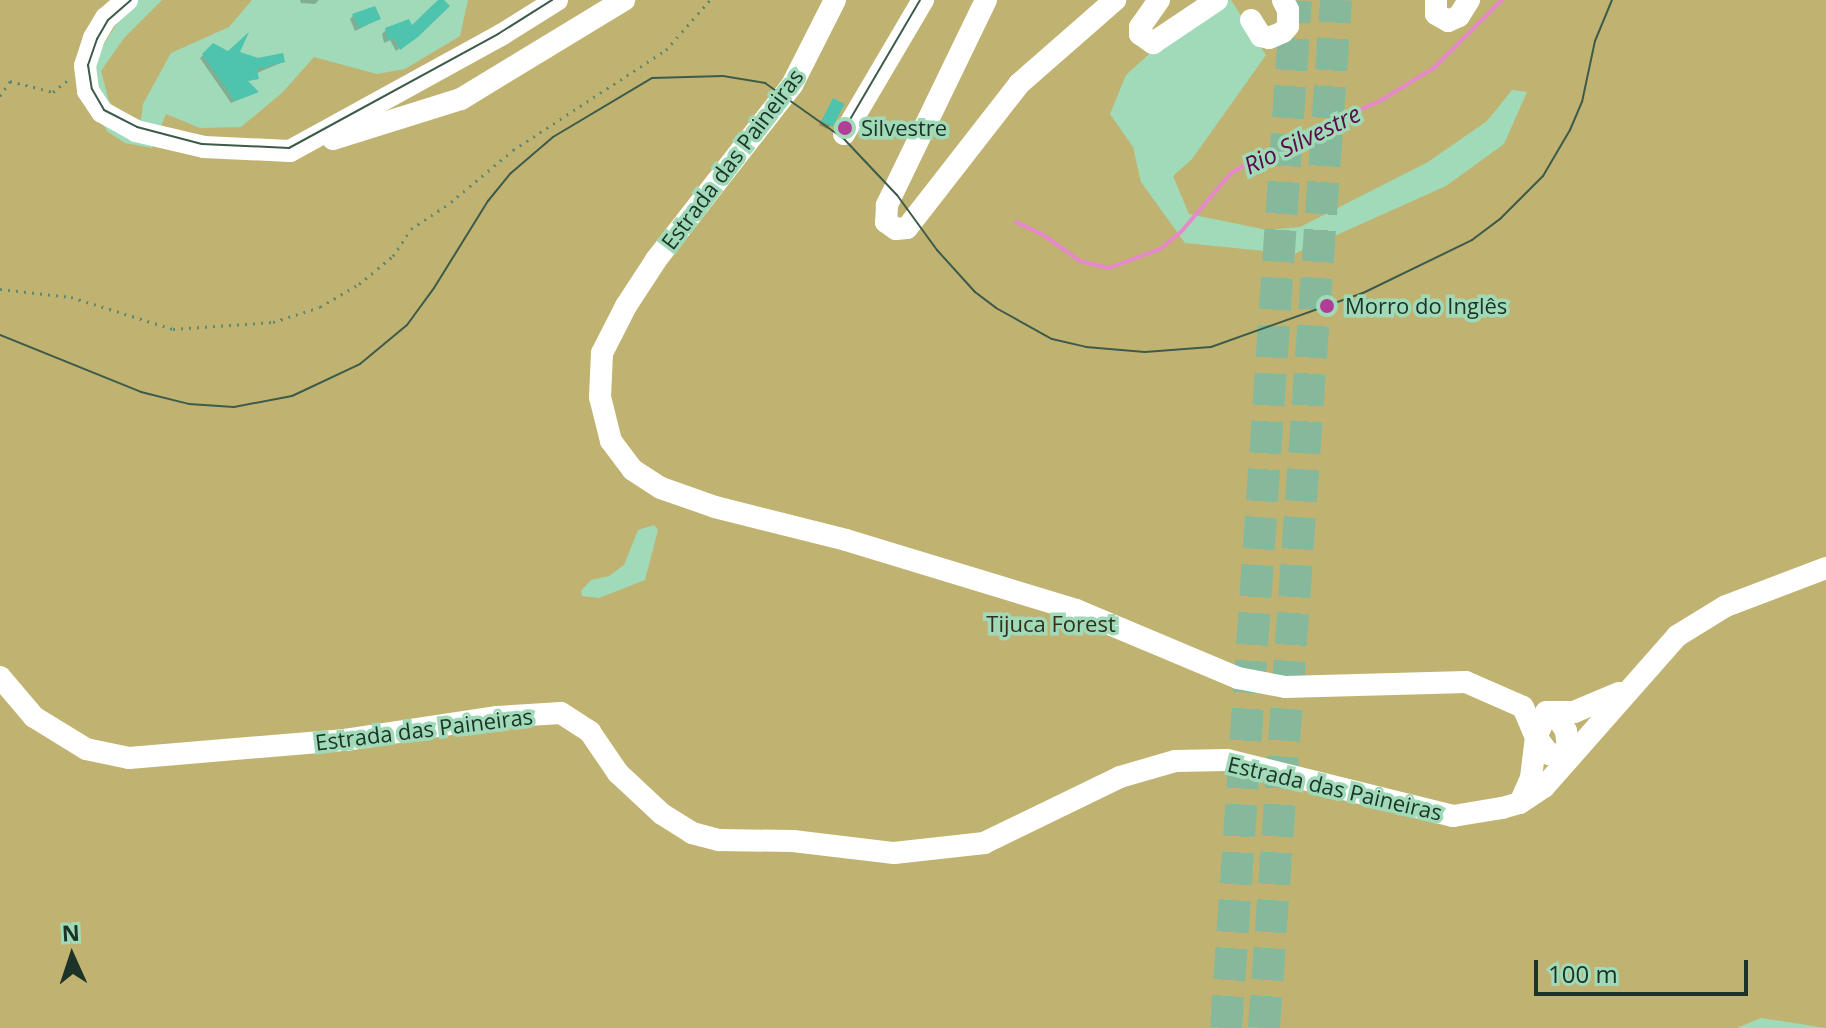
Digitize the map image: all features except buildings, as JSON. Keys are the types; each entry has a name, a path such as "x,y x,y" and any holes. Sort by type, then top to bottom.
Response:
{"street":[{"path":"127,0 106,18 94,38 85,66 88,91 102,112 136,131 204,147 290,151 461,99 624,0"},
{"path":"290,151 501,35 557,0"},
{"name":"Estrada das Paineiras","path":"835,0 792,85 656,260 626,306 602,353 600,397 611,441 633,470 661,488 715,507 846,540 1076,610 1238,678 1285,687 1466,682 1523,707 1555,714"},
{"path":"844,134 923,0"},
{"path":"986,0 887,205 886,222 896,229 907,228 1019,84 1115,0"},
{"path":"1159,0 1140,27 1140,34 1153,43 1166,38 1217,0"},
{"path":"1251,20 1261,36 1269,38 1283,32 1288,26 1288,10 1283,0"},
{"path":"1436,0 1436,14 1448,21 1459,16 1469,0"},
{"path":"1520,803 1544,787 1677,636 1714,614 1826,568"},
{"name":"Estrada das Paineiras","path":"0,677 34,717 86,749 129,758 345,740 497,717 561,713 590,732 618,773 662,814 692,833 719,840 793,841 894,853 984,843 1120,777 1175,761 1227,760 1453,816 1520,803"},
{"path":"1520,803 1531,778 1536,737 1544,720 1555,714 1601,704 1630,687"},
{"path":"1523,707 1536,737 1549,754 1569,755"},
{"path":"1555,714 1566,731 1569,755"}],"path":[{"path":"0,289 71,297 173,329 273,322 320,307 359,284 393,256 411,229 451,202 513,150 666,50 710,0"},
{"path":"0,96 10,81 53,92 85,66"}],"green space":[{"name":"Tijuca Forest","path":"0,0 132,0 83,77 88,102 108,132 125,143 152,148 166,114 200,128 241,127 282,93 314,57 377,74 405,69 460,36 468,0 1229,0 1169,36 1126,75 1110,114 1133,147 1141,182 1185,243 1294,254 1446,186 1504,144 1527,92 1512,90 1487,121 1428,162 1300,227 1267,230 1189,214 1173,176 1192,159 1266,55 1231,0 1826,0 1826,1028 1761,1018 1737,1028 0,1028","holes":["654,525 658,530 645,580 599,598 582,596 581,591 591,580 609,576 624,565 638,530"]},
{"path":"162,0 252,0 229,27 171,53 143,104 141,120 120,114 109,101 101,71 124,38"}],"waterway":[{"name":"Rio Silvestre","path":"1016,222 1042,234 1080,261 1109,268 1160,249 1181,232 1231,173 1273,149 1380,101 1435,67 1502,0"}],"tunnel":[{"path":"1226,1028 1296,0"},
{"path":"1264,1028 1336,0"}],"tram line":[{"path":"131,0 108,20 88,65 92,89 104,110 137,127 202,144 289,148 498,34 552,0"},
{"path":"845,128 920,0"},
{"path":"0,335 141,392 189,404 234,407 292,396 360,364 407,325 488,201 511,173 553,137 652,78 723,76 765,83 844,139 897,195 937,250 975,292 996,308 1052,339 1086,347 1145,352 1211,347 1363,293 1472,240 1501,218 1543,176 1570,130 1582,102 1595,41 1612,0"}],"place":[{"name":"Silvestre","path":"845,128"},
{"name":"Morro do Inglês","path":"1327,306"}]}
